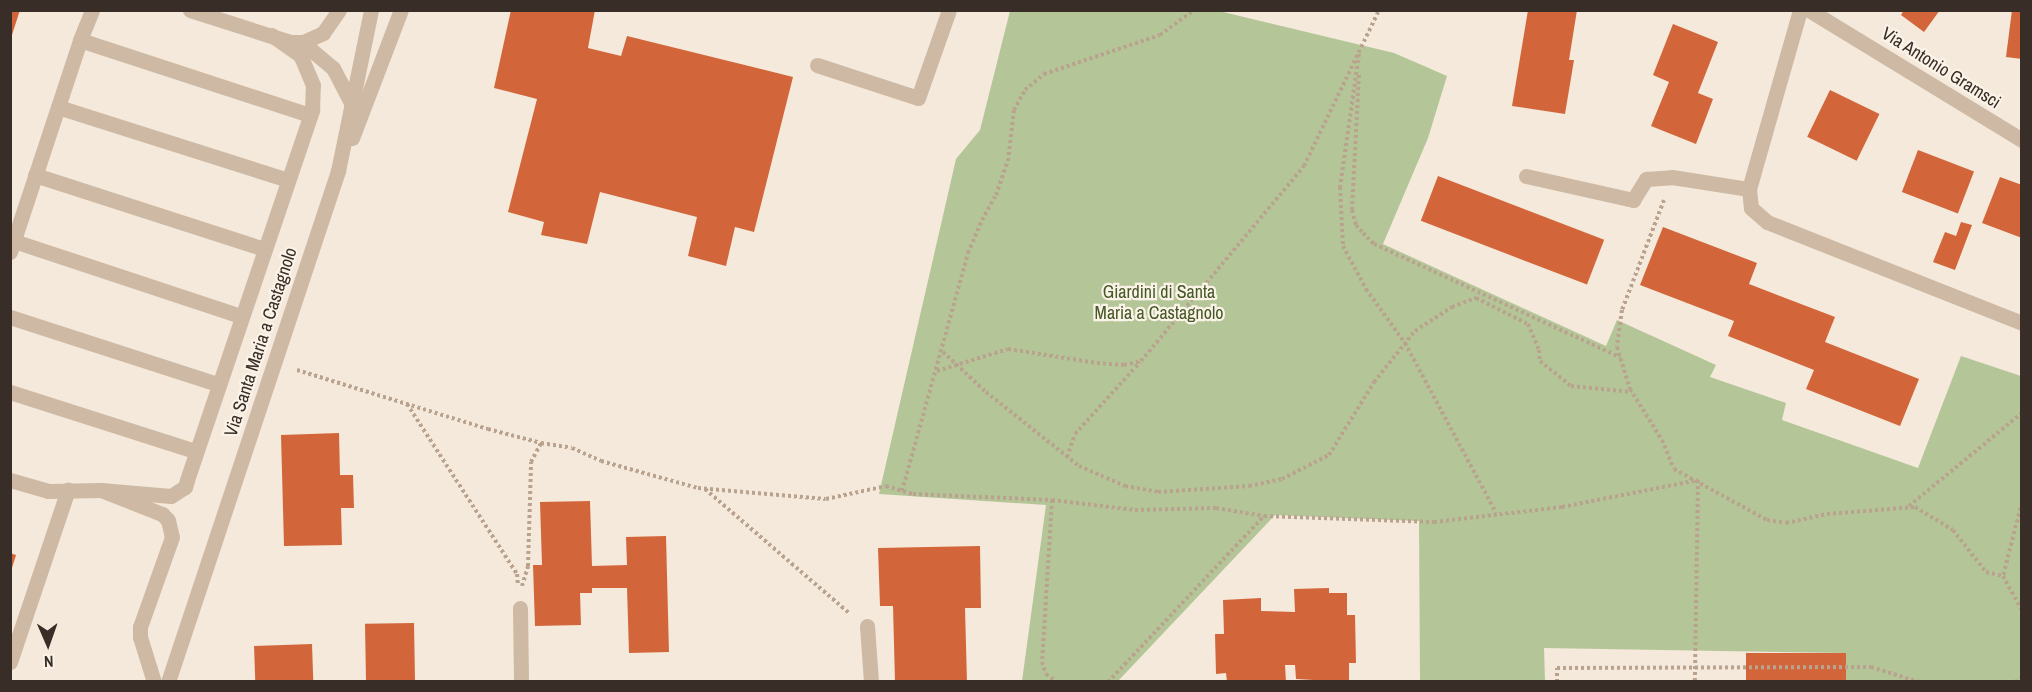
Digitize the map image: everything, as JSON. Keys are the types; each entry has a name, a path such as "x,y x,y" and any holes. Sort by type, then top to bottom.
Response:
{"street":[{"path":"190,10 309,48 333,68 356,113 356,128"},
{"path":"291,42 303,42 323,33 339,10"},
{"name":"Via Santa Maria a Castagnolo","path":"168,681 338,171 370,10"},
{"path":"338,171 401,10"},
{"path":"817,65 918,98 949,10"},
{"path":"1800,10 1749,189 1751,208 1767,222 2022,324"},
{"name":"Via Antonio Gramsci","path":"1809,10 2022,140"},
{"path":"88,14 12,246 241,316"},
{"path":"10,480 37,489 101,490 171,496 185,487 310,115 314,94 304,63 289,45 271,35"},
{"path":"80,40 310,115"},
{"path":"58,107 288,180"},
{"path":"35,175 264,249"},
{"path":"1526,176 1633,200 1646,179 1672,177 1749,189"},
{"path":"10,317 218,384"},
{"path":"10,392 195,452"},
{"path":"10,663 68,490"},
{"path":"101,490 162,514 172,529 172,537 140,627 140,637 154,681"},
{"path":"519,608 521,681"},
{"path":"867,626 871,681"}],"path":[{"path":"902,491 943,352 968,253 981,220 996,195 1008,161 1014,110 1025,90 1044,74 1160,35 1194,10"},
{"path":"1067,457 1076,435 1141,361 1304,165 1379,10"},
{"path":"1360,50 1340,187 1343,246 1366,289 1405,343 1496,513"},
{"path":"1360,50 1352,210 1356,225 1363,234 1374,244 1620,357"},
{"path":"1672,177 1622,310 1617,347 1632,392 1662,440 1674,469 1698,480 1767,520 1786,523 1827,514 1908,507 1929,513 1953,530 1986,572 2003,576"},
{"path":"943,352 986,392 1078,466 1125,486 1158,492 1239,487 1282,479 1329,455 1374,382 1415,331 1452,307 1476,298 1528,324 1539,350 1540,361 1571,386 1632,392"},
{"path":"937,371 1008,349 1097,363 1124,365 1141,361"},
{"path":"275,363 541,443 572,448 601,461 705,488 826,499 886,486 913,494 1052,500 1135,510 1216,508 1264,516 1434,522 1562,507 1698,480"},
{"path":"407,404 517,574 519,597 528,566 531,462 541,443"},
{"path":"1908,507 2022,413"},
{"path":"1695,681 1698,480"},
{"path":"705,488 837,604 867,626"},
{"path":"1052,500 1042,662 1046,674 1057,681"},
{"path":"2022,502 2003,576 2022,610"},
{"path":"1108,681 1264,516"},
{"path":"1557,681 1557,668 1870,667 1919,681"},
{"path":"2015,681 2022,678"}],"green space":[{"name":"Giardini di Santa Maria a Castagnolo","path":"1010,11 1219,11 1394,53 1447,76 1428,138 1383,244 1606,346 1617,320 1716,365 1710,377 1786,403 1782,420 1918,468 1961,356 2021,376 2021,681 1846,681 1845,653 1544,648 1545,681 1420,681 1419,521 1275,515 1118,681 1022,681 1046,505 879,494 956,159 980,130"}],"building":[{"path":"10,10 20,10 11,38 10,38"},
{"path":"511,10 595,10 588,48 621,56 627,36 793,77 754,232 735,227 726,266 688,256 697,217 600,192 587,244 541,235 544,222 508,212 537,99 494,88"},
{"path":"1528,10 1577,10 1569,60 1574,60 1565,114 1512,106"},
{"path":"1904,10 1940,10 1924,32 1901,15"},
{"path":"2012,10 2022,10 2022,59 2006,57"},
{"path":"1673,24 1718,42 1698,93 1713,99 1696,144 1651,126 1669,82 1653,75"},
{"path":"1830,90 1879,114 1857,161 1807,137"},
{"path":"1918,150 1974,172 1958,214 1902,192"},
{"path":"1438,176 1604,240 1587,285 1421,221"},
{"path":"2000,177 2022,185 2022,238 1982,223"},
{"path":"1961,222 1972,225 1955,270 1933,262 1945,232 1956,236"},
{"path":"1663,227 1757,263 1749,284 1835,317 1825,342 1919,379 1900,426 1806,389 1814,370 1728,336 1734,321 1640,285"},
{"path":"339,433 340,475 353,475 354,508 341,508 342,545 284,546 281,435"},
{"path":"590,501 592,566 627,565 626,537 666,536 669,652 629,653 627,588 592,588 592,593 580,593 581,625 535,626 533,565 542,565 540,502"},
{"path":"980,546 981,608 965,608 967,682 895,682 893,606 880,606 878,548"},
{"path":"10,553 16,555 11,571 10,571"},
{"path":"1329,588 1329,593 1347,593 1347,615 1355,615 1356,663 1349,663 1349,682 1296,679 1295,665 1285,665 1286,682 1227,682 1226,673 1216,674 1215,634 1224,634 1223,600 1261,598 1261,611 1295,612 1294,589"},
{"path":"414,623 415,682 366,682 365,624"},
{"path":"312,644 313,682 255,682 254,646"},
{"path":"1746,653 1846,653 1846,682 1746,682"}]}
